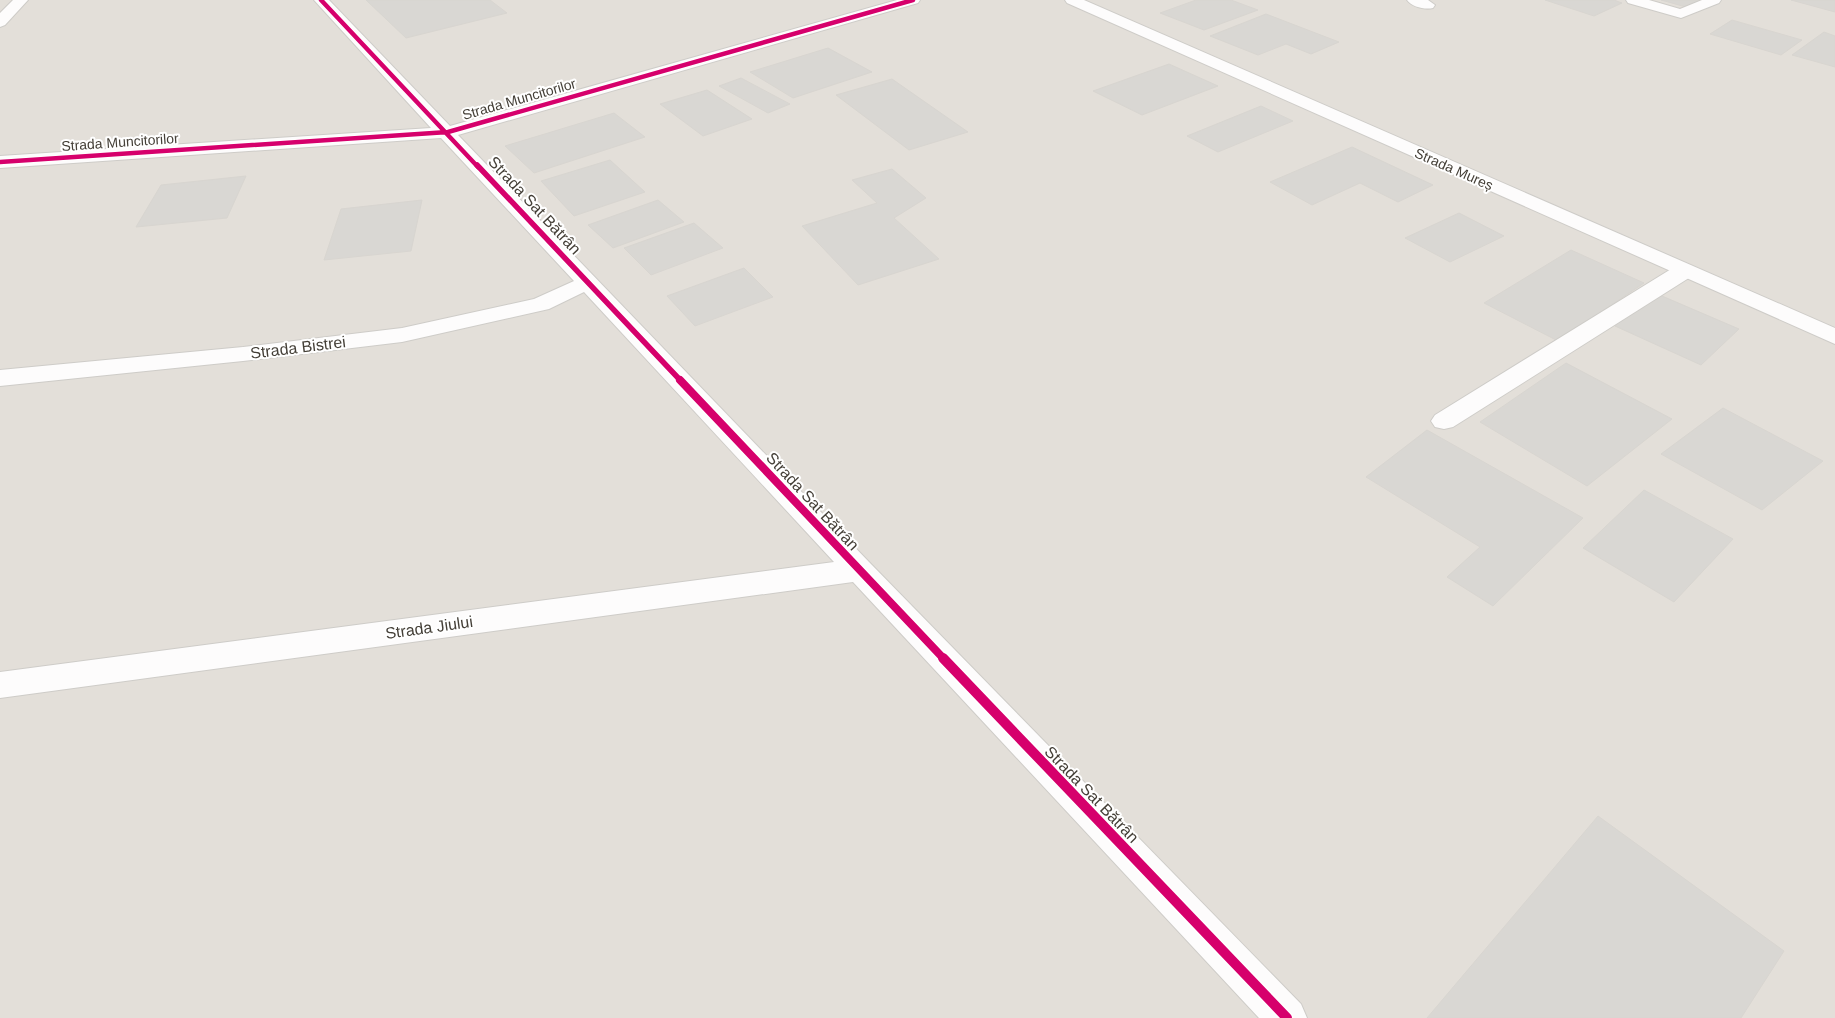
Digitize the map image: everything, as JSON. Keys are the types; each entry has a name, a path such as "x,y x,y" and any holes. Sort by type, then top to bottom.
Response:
{"street":[{"path":"0,22 21,0"},
{"name":"Strada Sat Bătrân","path":"321,0 448,132 859,570 1287,1018"},
{"name":"Strada Muncitorilor","path":"0,162 448,132 913,0"},
{"name":"Strada Mureș","path":"1072,0 1835,338"},
{"path":"1634,0 1681,14 1714,0"},
{"path":"1444,421 1684,271"},
{"name":"Strada Bistrei","path":"0,378 243,354 402,334 541,304 589,282"},
{"name":"Strada Jiului","path":"0,685 859,570"}],"shaded area":[{"path":"0,0 1835,0 1835,1018 0,1018"}],"building":[{"path":"366,0 490,0 507,13 406,38"},
{"path":"1196,0 1231,0 1258,10 1204,30 1160,13"},
{"path":"1545,0 1614,0 1622,3 1594,16"},
{"path":"1661,0 1701,0 1686,7"},
{"path":"1791,0 1835,0 1835,12"},
{"path":"1266,14 1339,42 1311,54 1286,44 1258,55 1210,36"},
{"path":"1732,20 1802,40 1781,55 1710,34"},
{"path":"1824,32 1835,36 1835,67 1792,55"},
{"path":"828,48 872,72 793,98 750,72"},
{"path":"1169,64 1218,86 1142,115 1093,91"},
{"path":"741,78 790,104 768,113 719,86"},
{"path":"892,79 968,132 909,150 836,95"},
{"path":"707,90 752,119 703,136 660,104"},
{"path":"1261,106 1293,121 1218,152 1187,136"},
{"path":"614,113 645,137 534,173 505,146"},
{"path":"1352,147 1433,185 1398,202 1360,183 1312,205 1270,182"},
{"path":"610,160 645,192 574,216 541,181"},
{"path":"892,169 926,198 894,218 939,259 858,285 802,226 877,203 852,180"},
{"path":"246,176 227,218 136,227 161,185"},
{"path":"422,200 411,251 324,260 341,209"},
{"path":"658,200 684,222 613,248 588,225"},
{"path":"1459,213 1504,236 1450,262 1405,238"},
{"path":"694,223 723,248 651,275 624,248"},
{"path":"1571,250 1644,283 1558,341 1484,303"},
{"path":"744,268 773,297 695,326 667,296"},
{"path":"1655,293 1739,329 1701,365 1615,326"},
{"path":"1566,363 1672,419 1587,486 1480,422"},
{"path":"1723,408 1823,461 1762,510 1661,454"},
{"path":"1427,430 1583,518 1493,606 1447,577 1480,547 1366,477"},
{"path":"1644,490 1733,539 1674,602 1583,548"},
{"path":"1598,816 1784,951 1741,1018 1427,1018"}],"cycle path":[{"path":"321,0 859,570 1287,1018"},
{"path":"0,162 448,132 913,0"}]}
